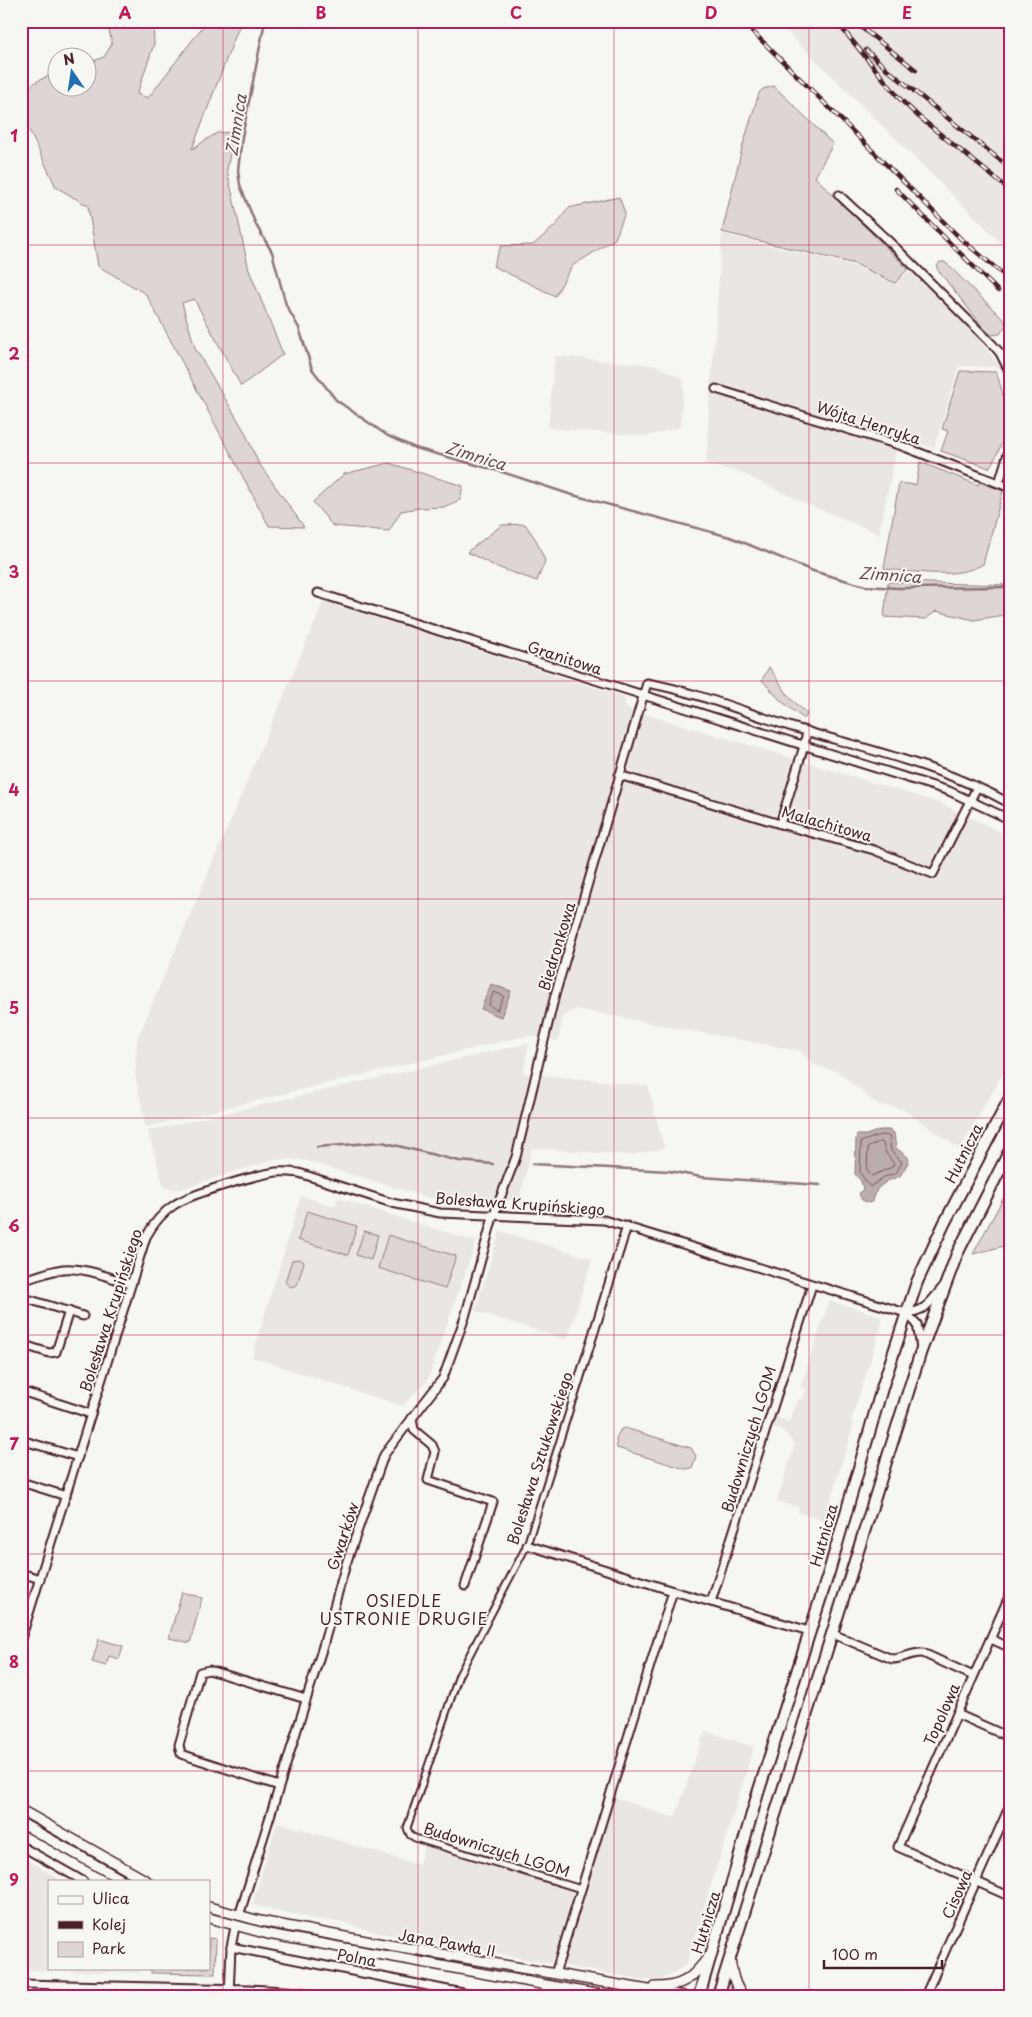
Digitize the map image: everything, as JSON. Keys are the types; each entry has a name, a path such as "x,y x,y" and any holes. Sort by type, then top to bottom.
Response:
{"main road":[{"name":"Hutnicza","path":"699,1996 758,1794 829,1572 852,1489 906,1313 917,1282 944,1224 1011,1096"},
{"path":"718,1996 921,1351 960,1246 1011,1148"}],"street":[{"path":"839,195 896,248 993,345 1000,353 1011,374"},
{"name":"Wójta Henryka","path":"716,389 902,446 1011,488"},
{"path":"999,483 1011,444"},
{"name":"Granitowa","path":"318,593 948,791 1011,820"},
{"name":"Biedronkowa","path":"493,1217 516,1156 555,995 647,683 675,688 807,731"},
{"path":"780,824 807,731 919,765 977,787 1011,804"},
{"name":"Malachitowa","path":"619,775 780,824 874,850 933,874 977,787"},
{"name":"Bolesława Krupińskiego","path":"21,1640 24,1619 40,1579 146,1237 156,1222 169,1209 183,1200 275,1172 299,1173 392,1203 440,1214 604,1220 906,1313"},
{"name":"Gwarków","path":"239,1916 346,1564 384,1455 442,1378 465,1317 493,1217"},
{"name":"Bolesława Sztukowskiego","path":"407,1831 409,1820 459,1675 527,1545 627,1226"},
{"path":"21,1281 55,1271 73,1269 131,1284"},
{"name":"Budowniczych LGOM","path":"711,1602 812,1285"},
{"path":"906,1313 924,1309 944,1286"},
{"path":"21,1297 83,1316"},
{"path":"21,1344 49,1353 56,1352 69,1311"},
{"path":"906,1313 917,1324 921,1351"},
{"path":"21,1391 91,1414"},
{"path":"412,1418 414,1430 432,1445 435,1452 428,1480 493,1502 466,1586"},
{"path":"21,1440 78,1458"},
{"path":"21,1482 66,1496"},
{"path":"527,1545 809,1631"},
{"path":"21,1573 40,1579"},
{"name":"Budowniczych LGOM","path":"555,1974 674,1591"},
{"name":"Topolowa","path":"976,1882 898,1847 1011,1592"},
{"path":"833,1634 892,1659 918,1653 923,1654 973,1676"},
{"path":"991,1639 1011,1648"},
{"path":"279,1786 180,1754 179,1745 197,1681 200,1672 209,1670 306,1699"},
{"path":"957,1714 1011,1738"},
{"name":"Cisowa","path":"925,1996 1011,1803"},
{"path":"21,1810 145,1880"},
{"path":"21,1823 122,1880"},
{"name":"Budowniczych LGOM","path":"407,1831 415,1838 581,1889"},
{"path":"21,1846 81,1880"},
{"path":"976,1882 1011,1897"},
{"name":"Jana Pawła II","path":"210,1907 239,1916 366,1941 683,1996"},
{"path":"229,1992 231,1946 239,1916"},
{"name":"Jana Pawła II","path":"210,1918 235,1927 262,1933 606,1996"},
{"name":"Polna","path":"231,1946 478,1996"},
{"path":"636,1988 678,1985 699,1970 712,1951"},
{"path":"730,1959 732,1973 738,1990 744,1996"},
{"path":"542,1996 555,1974"},
{"path":"21,1984 229,1992 301,1992 314,1996"},
{"path":"98,1996 99,1986"}],"shaded area":[{"path":"776,21 1011,21 1011,253 980,222"},
{"path":"722,234 854,266 895,284 910,271 975,335 1001,367 959,366 934,448 899,437 879,534 807,504 737,471 706,465"},
{"path":"555,356 654,365 684,379 680,427 648,436 548,428"},
{"path":"324,601 624,697 626,708 940,803 1011,837 1011,1059 960,1149 903,1109 877,1104 837,1071 816,1066 800,1051 576,1009 563,1017 558,1041 529,1035 146,1127 135,1075 137,1040"},
{"path":"529,1043 523,1073 648,1086 664,1148 632,1155 532,1148 519,1200 460,1201 430,1198 303,1160 292,1159 272,1160 180,1189 164,1188 148,1131"},
{"path":"301,1196 335,1206 338,1198 476,1242 427,1381 402,1406 252,1357"},
{"path":"500,1231 592,1259 567,1340 475,1311"},
{"path":"829,1301 879,1315 882,1323 851,1422 854,1424 824,1521 798,1512 799,1508 777,1501 795,1444 782,1430 770,1426 775,1413 778,1418 789,1422 798,1400 804,1398 807,1389 801,1387"},
{"path":"705,1731 754,1747 686,1965 661,1980 644,1980 386,1934 347,1923 316,1919 252,1905 277,1822 419,1865 425,1845 584,1894 614,1798 675,1818"},
{"path":"21,1856 60,1880 48,1880 48,1970 140,1970 140,1973 21,1970"}],"green space":[{"path":"107,21 153,21 154,44 137,94 148,98 207,21 241,21 192,149 217,133 234,132 227,170 249,270 283,354 241,386 194,299 182,303 195,348 245,432 258,462 304,527 269,526 146,294 98,266 88,206 56,187 21,113 24,96 27,91 36,82 48,76 48,98 98,98 98,59 104,57 112,44"},
{"path":"774,86 833,144 815,177 908,269 895,283 855,264 722,232 742,148 759,93 763,89"},
{"path":"619,197 625,213 615,239 572,266 555,296 493,266 501,246 533,245 556,225 568,208"},
{"path":"940,262 945,262 1004,320 1006,325 1000,334 992,335 987,332 937,269"},
{"path":"960,371 996,372 1000,385 1006,421 1001,444 989,468 941,451 948,431 942,429"},
{"path":"920,462 978,485 979,482 1003,491 983,564 973,569 948,573 922,573 884,568 899,483 916,485"},
{"path":"389,463 463,486 460,500 444,507 401,511 389,531 333,526 313,502 344,474"},
{"path":"525,524 536,540 545,561 537,581 497,567 467,552 502,525"},
{"path":"888,582 1011,585 1011,614 974,620 936,611 926,619 884,617"},
{"path":"769,667 790,698 807,714 804,719 780,700 762,680"},
{"path":"1011,1184 1011,1244 973,1254"},
{"path":"307,1211 357,1226 348,1255 298,1240"},
{"path":"364,1231 378,1235 371,1260 356,1255"},
{"path":"388,1235 456,1256 445,1289 378,1268"},
{"path":"300,1259 304,1262 297,1285 290,1287 285,1282 292,1260"},
{"path":"625,1428 691,1448 696,1456 692,1468 685,1469 617,1448 616,1438 621,1429"},
{"path":"182,1592 202,1598 190,1643 169,1638"},
{"path":"99,1639 123,1646 119,1659 109,1656 106,1666 92,1662"},
{"path":"210,1938 216,1939 215,1974 151,1973 151,1970 210,1970"}],"water":[{"path":"491,984 511,991 501,1017 481,1009"},
{"path":"880,1130 889,1130 894,1133 896,1148 908,1157 909,1161 900,1176 887,1181 877,1189 873,1201 869,1203 862,1200 859,1194 863,1189 861,1181 855,1174 856,1139 857,1135 866,1135"}],"waterway":[{"name":"Zimnica","path":"265,21 242,137 238,170 240,185 256,225 272,252 286,305 299,328 312,369 336,400 388,436 415,448 502,472 569,494 730,537 813,571 865,586 898,588 1011,587"},
{"path":"317,1147 382,1142 459,1161 493,1164"},
{"path":"532,1164 669,1171 701,1177 820,1185"}],"railway":[{"path":"742,21 960,238 1011,281"},
{"path":"836,21 900,99 919,117 1011,191"},
{"path":"853,21 916,70"},
{"path":"866,50 888,70 1011,169"},
{"path":"896,189 998,291"}],"district":[{"name":"OSIEDLE USTRONIE DRUGIE","path":"404,1609"}]}
